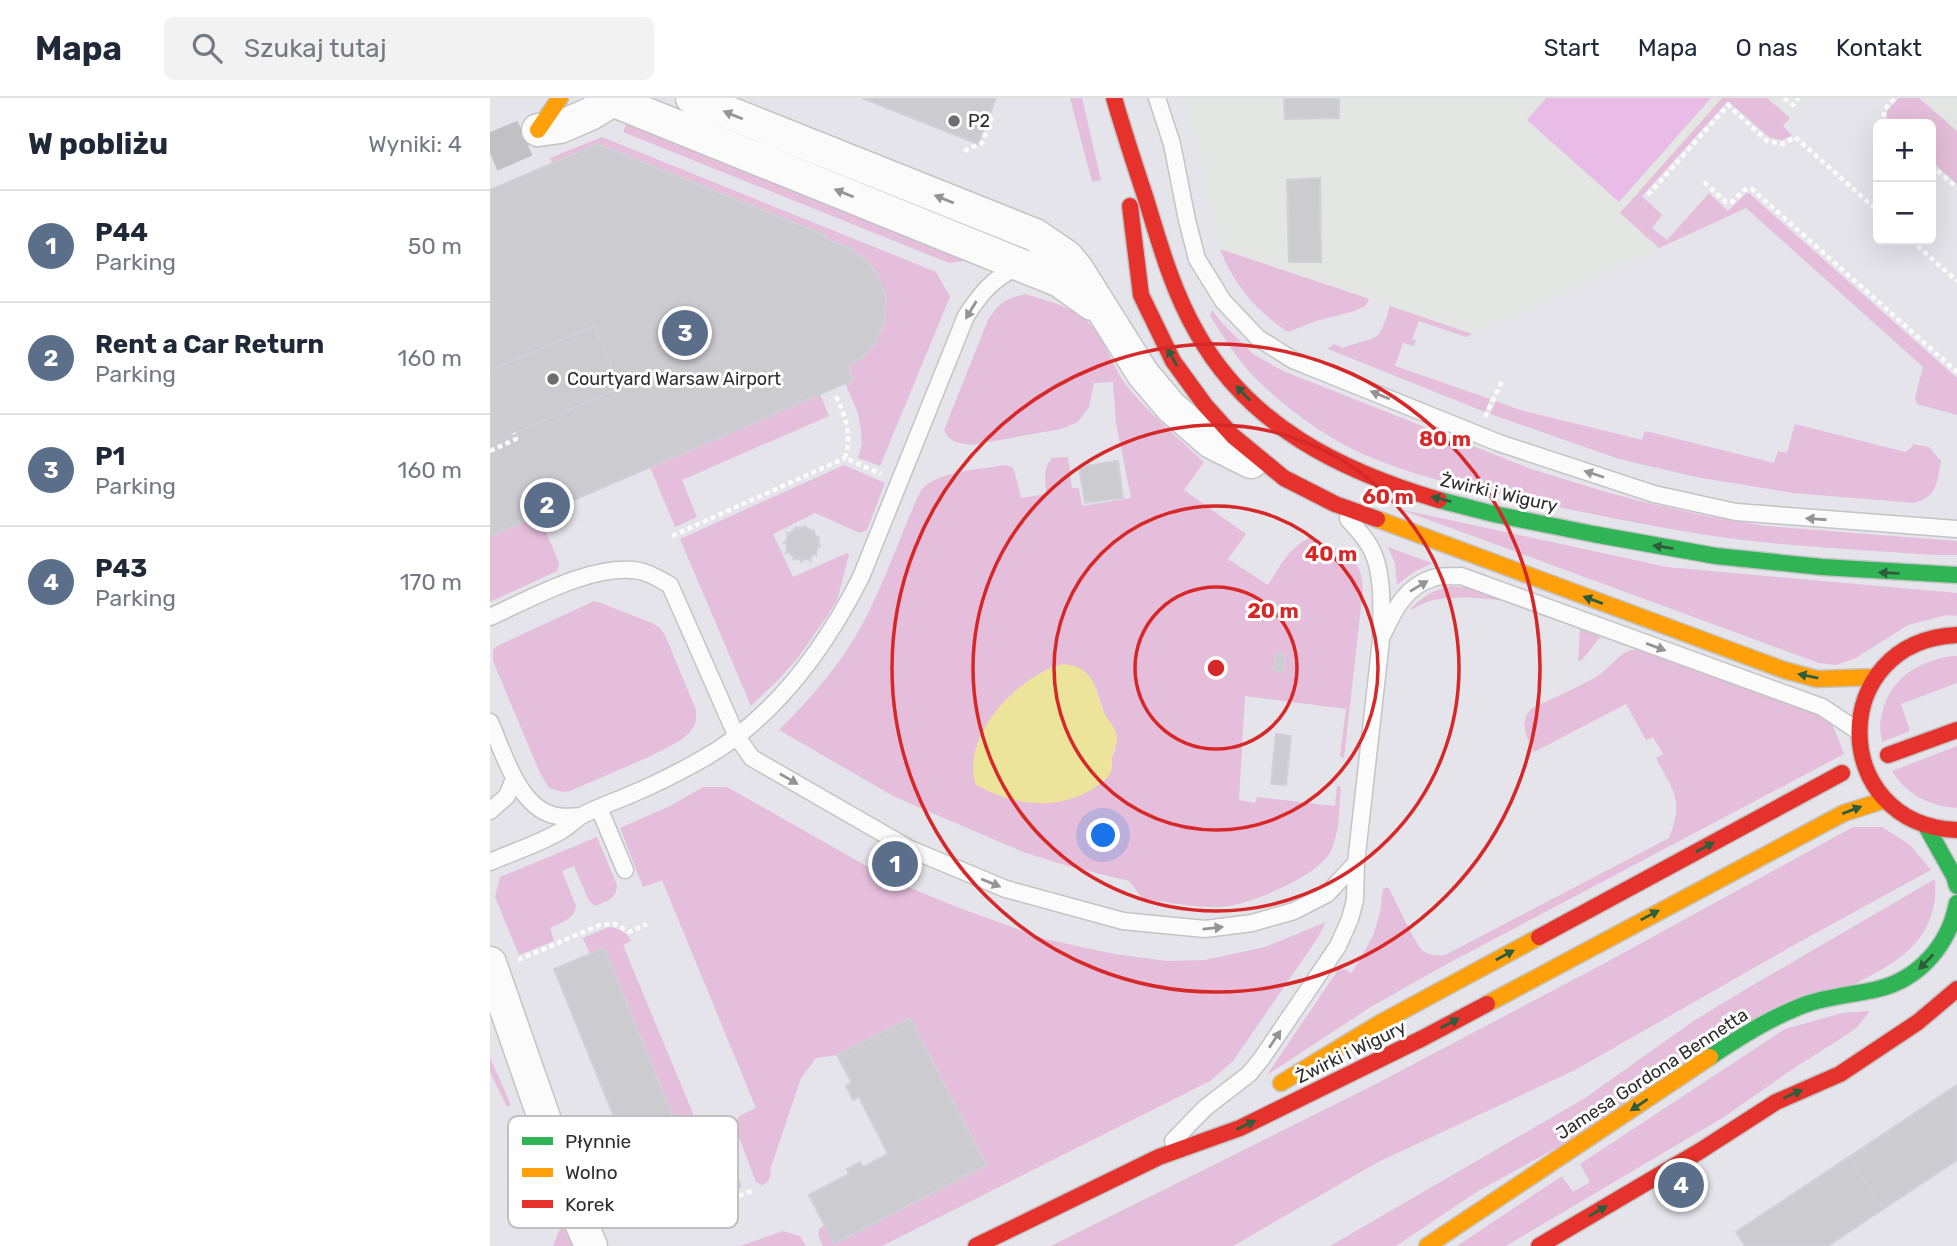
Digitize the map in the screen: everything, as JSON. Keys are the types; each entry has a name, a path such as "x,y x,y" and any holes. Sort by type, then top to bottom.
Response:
{"street":[{"path":"538,130 560,98"},
{"path":"692,98 1035,235 1067,257 1077,269 1143,374 1171,407 1211,442 1284,478"},
{"path":"538,130 560,127 590,114 610,99 1060,281 1111,321"},
{"name":"Żwirki i Wigury","path":"1116,103 1141,295 1173,361 1205,405 1233,436 1284,478 1335,504 1784,670 1817,678 1876,677"},
{"name":"Żwirki i Wigury","path":"1116,103 1173,283 1187,317 1220,368 1260,412 1302,442 1346,467 1413,492 1614,539 1740,559 1877,572 1957,575"},
{"path":"1957,635 1923,640 1897,655 1876,677 1862,702 1857,731 1862,761 1876,789 1885,800 1898,811 1926,826 1957,830"},
{"path":"1888,755 1957,730"},
{"name":"Żwirki i Wigury","path":"1264,1093 1380,1023 1842,773"},
{"name":"Żwirki i Wigury","path":"976,1246 1159,1157 1240,1128 1423,1038 1844,813 1885,800"},
{"path":"1926,826 1957,886"},
{"name":"Jamesa Gordona Bennetta","path":"1427,1246 1749,1031 1814,1002 1896,984 1913,974 1927,962 1948,932 1957,903"},
{"path":"504,962 543,1116"},
{"path":"1539,1246 1700,1151 1776,1102 1840,1074 1917,1022 1957,989"},
{"path":"490,1012 537,1098"},
{"path":"1159,1157 1229,1114"},
{"path":"583,1228 591,1246"}],"lane":[{"path":"1157,98 1172,144 1187,220 1198,259 1223,301 1249,329 1258,338 1293,360 1499,443 1654,494 1736,512 1957,529"},
{"path":"490,862 559,832 581,816 699,761 737,737 803,672 825,642 861,577 966,316 989,284 1020,265"},
{"path":"1159,1157 1205,1108 1249,1074 1338,947 1350,919 1381,640 1380,576 1374,554 1362,534 1335,504"},
{"path":"490,617 579,578 608,572 641,571 670,584 737,737 752,758 910,849 1006,889 1123,921 1205,929 1252,923 1294,911 1327,894 1356,863"},
{"path":"1381,640 1394,610 1412,588 1435,577 1461,576 1822,707 1857,731"},
{"path":"490,722 514,779 529,800 550,815 581,816"},
{"path":"490,811 508,796 514,779"},
{"path":"599,808 625,870"}],"path":[{"path":"1784,98 1793,105 1799,98"},
{"path":"1884,119 1884,110 1895,98"},
{"path":"1648,195 1728,105 1767,141 1783,144 1795,137 1873,207"},
{"path":"964,151 982,143 992,117"},
{"path":"1936,169 1957,188"},
{"path":"1704,182 1726,202 1732,202 1744,190 1752,189 1957,372"},
{"path":"1916,245 1957,281"},
{"path":"1485,418 1503,379"},
{"path":"836,396 848,427 845,458"},
{"path":"490,451 516,439 514,433"},
{"path":"672,536 845,458 882,475"},
{"path":"504,962 600,925 615,924 629,932 647,925"},
{"path":"738,1196 752,1191"}],"shaded area":[{"path":"1070,98 1082,98 1101,180 1092,182"},
{"path":"1186,98 1722,98 1620,213 1659,248 1472,334 1220,249"},
{"path":"1546,98 1711,98 1619,202 1527,120"},
{"path":"1722,98 1767,98 1790,118 1783,126 1792,135 1782,140 1770,138 1728,101 1642,196 1662,215 1652,228 1667,240 1709,193 1728,211 1746,193 1750,194 1957,378 1957,415 1917,404 1915,398 1923,367 1746,208 1659,248 1620,213"},
{"path":"1767,98 1805,98 1788,117"},
{"path":"1899,98 1919,98 1957,131 1957,184 1936,165 1936,119 1887,119 1887,111"},
{"path":"1919,98 1957,98 1957,131"},
{"path":"627,122 971,260 949,263 623,132"},
{"path":"602,137 936,272 950,297 880,466 858,458 862,444 858,413 845,383 848,366 873,345 885,320 884,293 872,268 863,257 852,249 826,239 827,236 597,144 552,163 550,158"},
{"path":"1220,249 1369,299 1365,307 1288,332 1247,296"},
{"path":"1025,294 1069,309 1087,321 1102,340 1131,391 1204,462 1184,490 1246,534 1228,559 1268,585 1291,552 1311,537 1340,550 1359,568 1363,590 1344,758 1340,756 1346,709 1245,696 1239,800 1255,803 1257,797 1335,806 1337,786 1341,787 1338,828 1334,844 1324,861 1297,880 1263,896 1218,907 1143,899 1129,881 1023,852 895,797 779,730 825,679 855,638 877,594 918,497 930,482 962,472 1005,465 1012,467 1015,473 1021,498 1046,494 1045,475 1049,462 1052,458 1068,457 1072,488 1079,488 1082,506 1131,498 1116,423 1113,382 1094,383 1089,407 1078,422 1061,429 972,445 955,442 944,430 988,320 1003,302","holes":["1052,667 1096,688 1116,749 1112,757 1112,769 976,785 974,759 983,732 1009,697 1023,685"]},
{"path":"1390,306 1472,334 1466,337 1419,321 1412,339 1416,340 1414,346 1403,343 1395,366 1490,399 1485,412 1328,349 1334,344 1343,348 1375,338"},
{"path":"1212,310 1253,354 1283,371 1531,469 1606,492 1706,516 1766,526 1957,541 1957,555 1740,540 1617,519 1501,495 1398,468 1350,448 1296,414 1255,378 1237,356 1210,316"},
{"path":"820,394 829,416 682,480 697,517 675,527 650,467"},
{"path":"1496,401 1520,410 1642,440 1645,431 1774,463 1778,451 1787,453 1795,424 1905,452 1913,444 1929,447 1941,461 1932,492 1915,503 1793,493 1696,477 1619,459 1490,414"},
{"path":"844,465 885,483 867,530 860,533 815,513 773,534 793,577 847,553 849,555 837,600 826,618 797,659 751,706 680,539"},
{"path":"1399,509 1667,567 1957,593 1957,616 1947,615 1908,625 1856,658 1836,665 1819,663"},
{"path":"539,515 559,563 557,571 490,602 490,536"},
{"path":"1388,547 1432,563 1397,585 1395,563"},
{"path":"1451,586 1477,589 1505,601 1444,598 1421,604 1412,610 1411,608 1429,594"},
{"path":"594,601 660,628 696,710 696,720 689,733 681,740 651,756 563,792 549,788 540,773 493,661 493,650"},
{"path":"1580,629 1601,637 1578,662"},
{"path":"1638,650 1817,714 1833,726 1844,754 1445,965 1369,1008 1267,1075 1340,967 1352,973 1373,936 1383,889 1388,887 1419,947 1428,954 1445,955 1669,838 1676,805 1672,788 1656,758 1663,754 1653,737 1646,740 1626,704 1534,752 1525,731 1525,720 1531,709 1596,677 1621,655"},
{"path":"1957,656 1957,683 1901,704 1910,731 1882,742 1880,725 1884,706 1896,684 1926,663"},
{"path":"1063,664 1081,669 1091,678 1104,712 1116,733 1112,768 1107,777 1080,796 1050,803 1020,801 976,785 973,766 976,747 984,729 1012,694 1046,670"},
{"path":"1957,746 1957,808 1937,805 1920,798 1905,787 1892,771"},
{"path":"703,787 727,787 891,880 1045,939 1114,954 1167,961 1205,960 1265,947 1326,922 1233,1061 1210,1081 882,1246 823,1246 818,1235 824,1225 834,1243 986,1164 910,1018 837,1055 816,1058 801,1078 769,1180 762,1185 756,1182 738,1135 738,1119 756,1108 662,880 643,887 620,828 670,806"},
{"path":"1853,827 1882,827 1910,845 1931,870 1575,1070 1378,1162 1233,1246 1051,1246 1374,1085 1605,963"},
{"path":"597,837 617,885 615,893 607,901 595,906 589,901 574,866 562,871 576,906 575,911 566,920 550,928 554,941 519,955 495,897 500,877"},
{"path":"1935,879 1933,908 1924,931 1908,950 1886,967 1478,1191 1396,1246 1330,1246 1585,1098 1692,1022"},
{"path":"609,927 622,931 631,941 623,945 694,1116 672,1116 604,948 590,954 583,938"},
{"path":"1870,1011 1848,1034 1724,1117 1506,1246 1457,1246 1562,1176 1573,1192 1590,1182 1580,1164 1785,1029 1842,1013"},
{"path":"490,1058 511,1105 507,1107 490,1072"},
{"path":"558,1228 565,1228 573,1246 553,1246 560,1229"},
{"path":"783,1231 800,1236 806,1246 740,1246"}],"building":[{"name":"P2","path":"862,98 996,98 978,144"},
{"path":"1284,98 1339,98 1339,118 1285,119"},
{"path":"597,144 827,236 826,239 851,249 867,261 878,276 886,298 884,322 875,344 848,366 853,380 490,536 490,190"},
{"path":"1320,178 1321,262 1289,262 1287,180"},
{"name":"Courtyard Warsaw Airport","path":"594,326 620,388 490,444 490,371"},
{"path":"1118,461 1123,498 1085,503 1079,467"},
{"path":"805,525 812,531 815,530 813,531 817,537 820,537 821,546 818,546 817,556 815,554 810,558 811,561 802,560 801,563 801,560 793,560 794,557 786,553 786,543 783,543 786,542 787,533 796,528 795,526 797,528"},
{"path":"1276,653 1285,655 1283,672 1274,671"},
{"path":"1276,734 1291,736 1286,785 1271,784"},
{"path":"604,948 673,1116 614,1116 554,969"},
{"path":"910,1018 986,1165 834,1244 809,1195 849,1174 847,1169 860,1162 863,1167 888,1154 859,1097 853,1100 846,1086 852,1083 837,1055"},
{"path":"1957,1085 1957,1160 1883,1209 1849,1157"},
{"path":"1849,1157 1883,1209 1828,1246 1745,1246 1736,1232"}],"tunnel":[{"path":"490,153 538,130"}],"traffic: fast":[{"path":"1439,500 1494,514 1716,556 1822,567 1957,575"},
{"path":"1926,826 1957,886"},
{"path":"1710,1057 1756,1028 1804,1005 1878,989 1907,977 1930,958 1939,946 1947,933 1957,903"}],"traffic: slow":[{"path":"538,130 560,98"},
{"path":"1377,519 1784,670 1817,679 1876,677"},
{"path":"1487,1004 1844,813 1885,800"},
{"path":"1281,1083 1380,1023 1539,937"},
{"path":"1427,1246 1710,1057"}],"traffic: jam":[{"path":"1114,98 1174,285 1188,317 1218,366 1243,394 1271,419 1301,440 1367,475 1439,500"},
{"path":"1130,206 1141,295 1173,361 1205,405 1233,436 1284,478 1335,504 1377,519"},
{"path":"1957,635 1914,645 1884,667 1865,698 1860,733 1866,768 1884,798 1915,820 1957,830"},
{"path":"1888,755 1957,730"},
{"path":"1539,937 1842,773"},
{"path":"1539,1246 1700,1151 1776,1102 1840,1074 1918,1022 1957,989"},
{"path":"976,1246 1159,1157 1240,1128 1487,1004"}],"place":[{"name":"P2","path":"954,121"},
{"name":"P1","path":"685,333"},
{"name":"Courtyard Warsaw Airport","path":"553,379"},
{"name":"Rent a Car Return","path":"547,505"},
{"name":"P44","path":"895,864"},
{"name":"P43","path":"1681,1185"}]}
